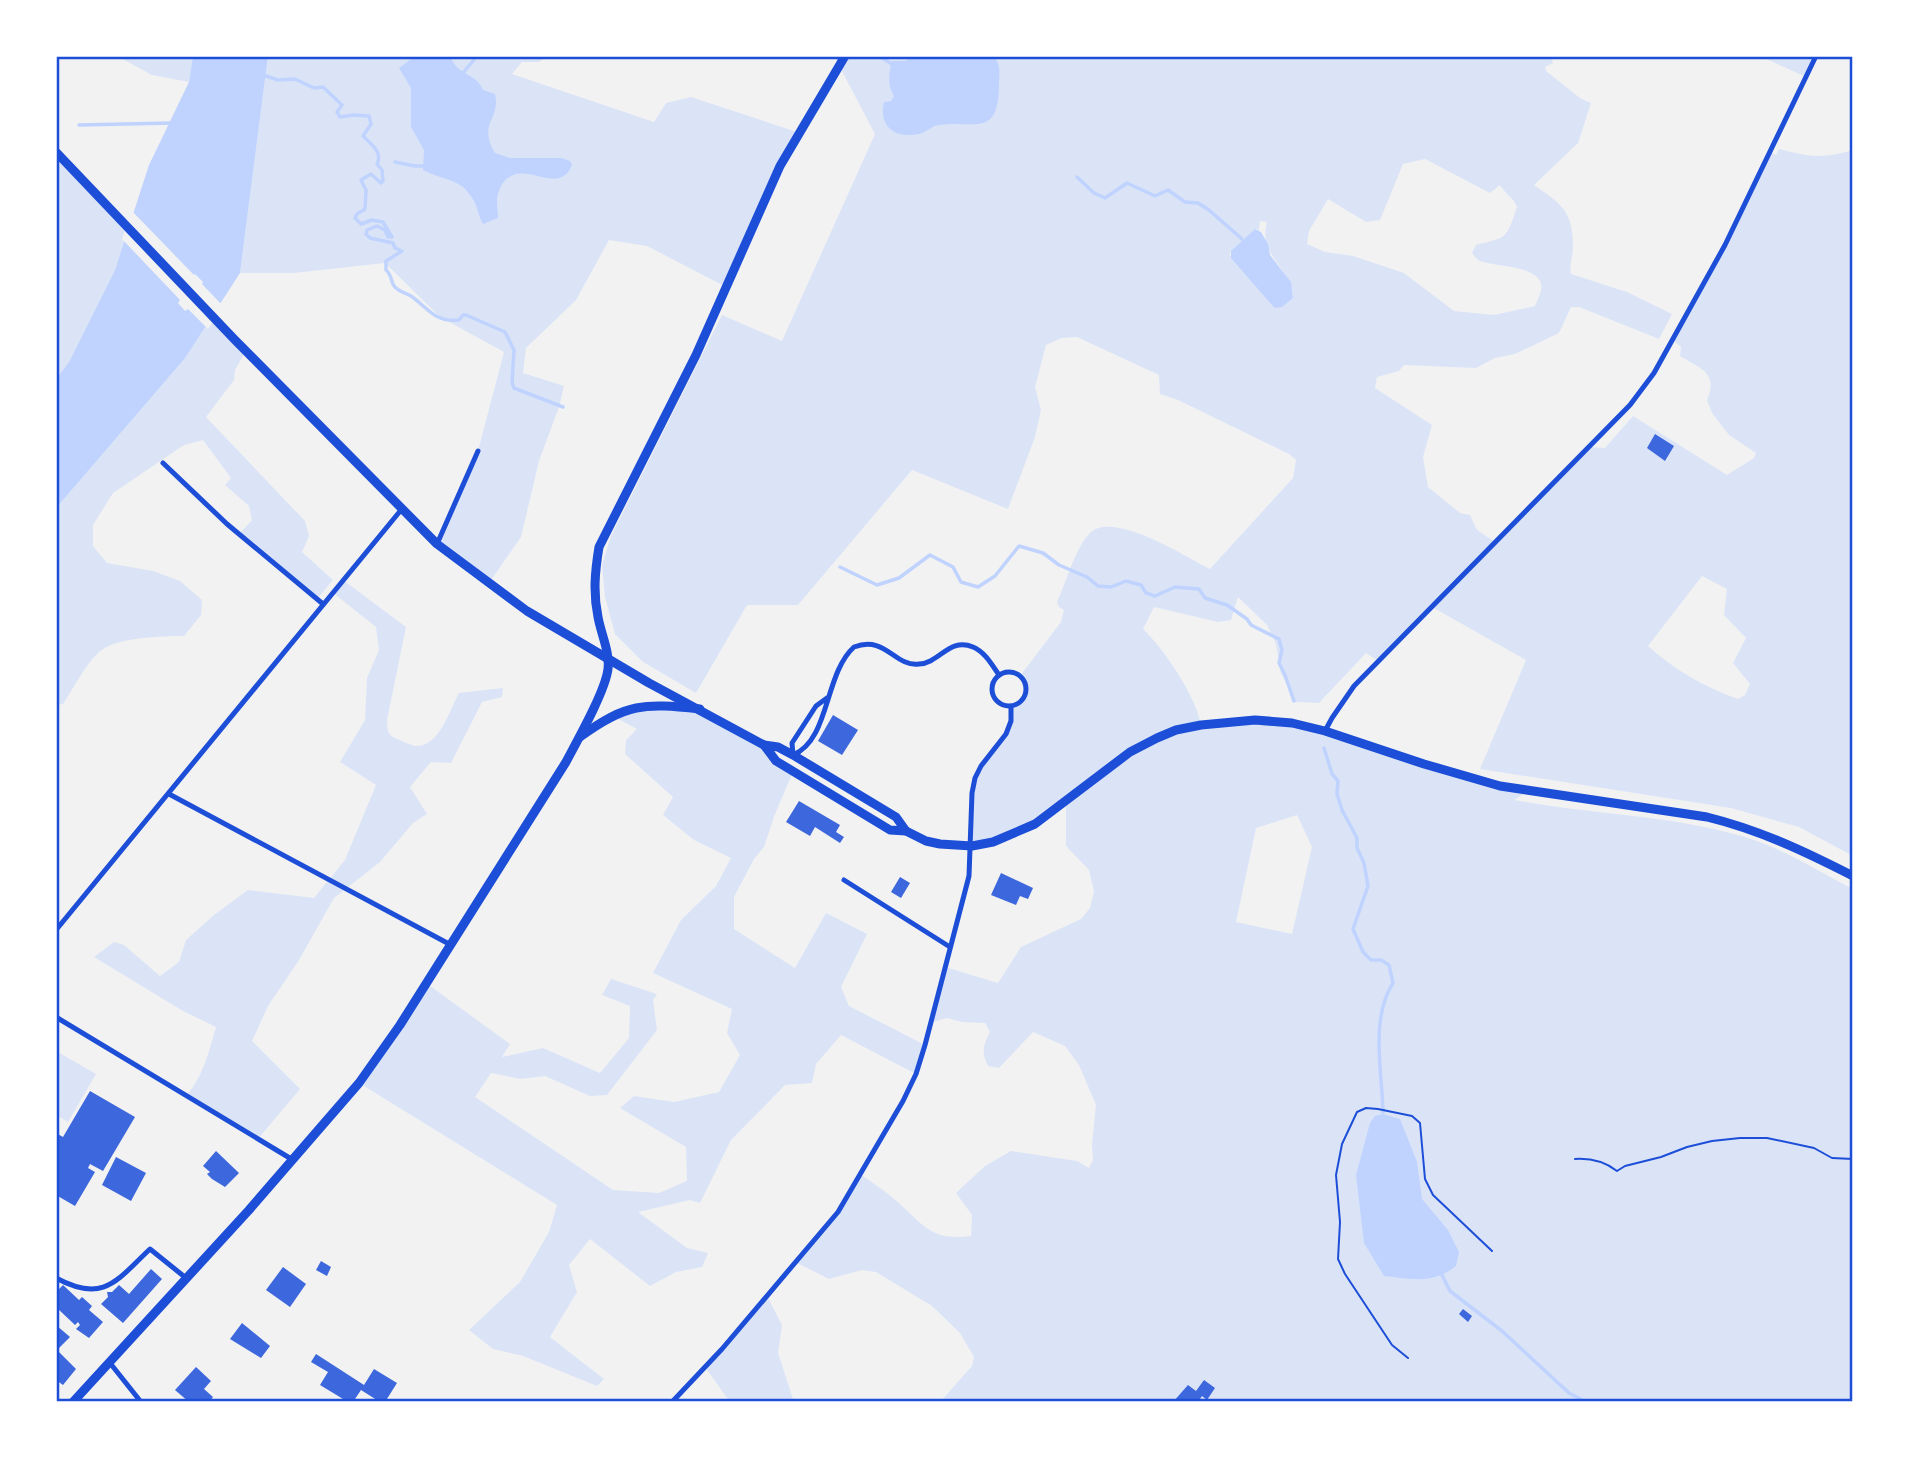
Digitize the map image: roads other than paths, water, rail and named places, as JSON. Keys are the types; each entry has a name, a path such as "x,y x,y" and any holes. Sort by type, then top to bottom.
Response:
{"main road":[{"path":"73,1402 187,1279 359,1083 452,945 535,814 579,738 605,680 608,659 597,615 594,581 599,547 696,355 780,166 845,56"},
{"path":"56,152 235,340 437,544 527,611 764,745 778,747 793,755 896,817 906,831"},
{"path":"579,738 616,714 633,707 654,705 700,709"},
{"path":"764,745 776,761 890,830 906,831 926,841 972,846 993,842 1035,824 1130,752 1176,730 1220,722 1255,720 1293,723 1500,786 1698,816 1740,825 1801,849 1853,876"}],"street":[{"path":"1325,732 1354,686 1630,405 1654,373 1726,245 1815,56"},
{"path":"437,544 478,451"},
{"path":"163,463 227,524 323,604"},
{"path":"56,930 401,510"},
{"path":"827,698 816,705 792,743 793,755 804,751 825,713 827,698 846,654 854,647 866,644 883,647 908,663 918,665 937,657 951,646 973,647 986,657 999,675"},
{"path":"1015,673 1024,681 1024,696 1016,704 1000,704 992,695 992,684 999,675 1015,673"},
{"path":"672,1402 722,1349 838,1212 903,1101 916,1074 969,876 975,778 1006,734 1011,721 1011,706"},
{"path":"169,794 452,945"},
{"path":"844,880 950,947"},
{"path":"56,1017 293,1160"},
{"path":"56,1278 85,1290 101,1289 113,1283 150,1249 187,1279"},
{"path":"110,1363 141,1402"}],"water":[{"path":"193,56 268,56 240,273 185,358 56,508 56,379 69,362 115,270 149,165 189,82"},
{"path":"415,56 451,56 456,67 476,80 483,90 495,94 495,110 488,134 495,153 510,158 562,158 570,161 572,165 566,175 547,178 515,174 506,179 498,194 498,218 483,224 467,191 450,180 423,170 424,150 411,127 411,88 399,68"},
{"path":"916,56 994,56 1000,75 998,103 994,114 982,123 939,125 911,135 896,133 886,124 883,111 884,102 891,101 894,96 889,74 892,61 905,61"},
{"path":"1255,229 1261,232 1268,244 1270,255 1291,282 1293,298 1282,307 1275,308 1231,258 1231,251"},
{"path":"1383,1114 1400,1119 1417,1162 1422,1199 1448,1230 1459,1252 1456,1266 1439,1276 1413,1279 1384,1276 1364,1243 1356,1175 1370,1123 1375,1116"}],"waterway":[{"path":"463,73 477,56"},
{"path":"808,56 857,56"},
{"path":"879,56 892,64"},
{"path":"263,75 278,80 295,79 314,88 323,87 342,105 337,112 340,117 369,116 371,124 363,136 377,152 377,164 382,170 383,181 381,183 371,174 361,180 366,190 365,209 355,218 361,224 372,220 383,222 392,237 388,237 385,230 377,226 367,230 366,234 370,238 393,243 395,248 402,251 386,261 386,270 394,286 438,317 459,320 466,315 505,332 514,350 514,388 563,407"},
{"path":"79,125 172,123"},
{"path":"395,162 425,166"},
{"path":"1077,177 1094,193 1105,198 1127,183 1155,196 1168,190 1185,202 1198,203 1209,210 1242,239"},
{"path":"840,567 877,585 899,578 930,555 953,567 961,582 978,587 995,576 1019,546 1043,553 1098,586 1111,587 1126,581 1141,585 1146,593 1155,596 1175,587 1199,589 1205,598 1227,605 1251,625 1279,639 1282,650 1279,663 1294,701"},
{"path":"1324,748 1332,774 1338,781 1337,794 1342,810 1357,838 1357,848 1364,863 1368,886 1353,929 1363,952 1371,960 1381,960 1389,965 1393,983 1386,997 1379,1029 1383,1112"},
{"path":"1442,1275 1450,1291 1502,1331 1569,1393 1586,1402"}]}
